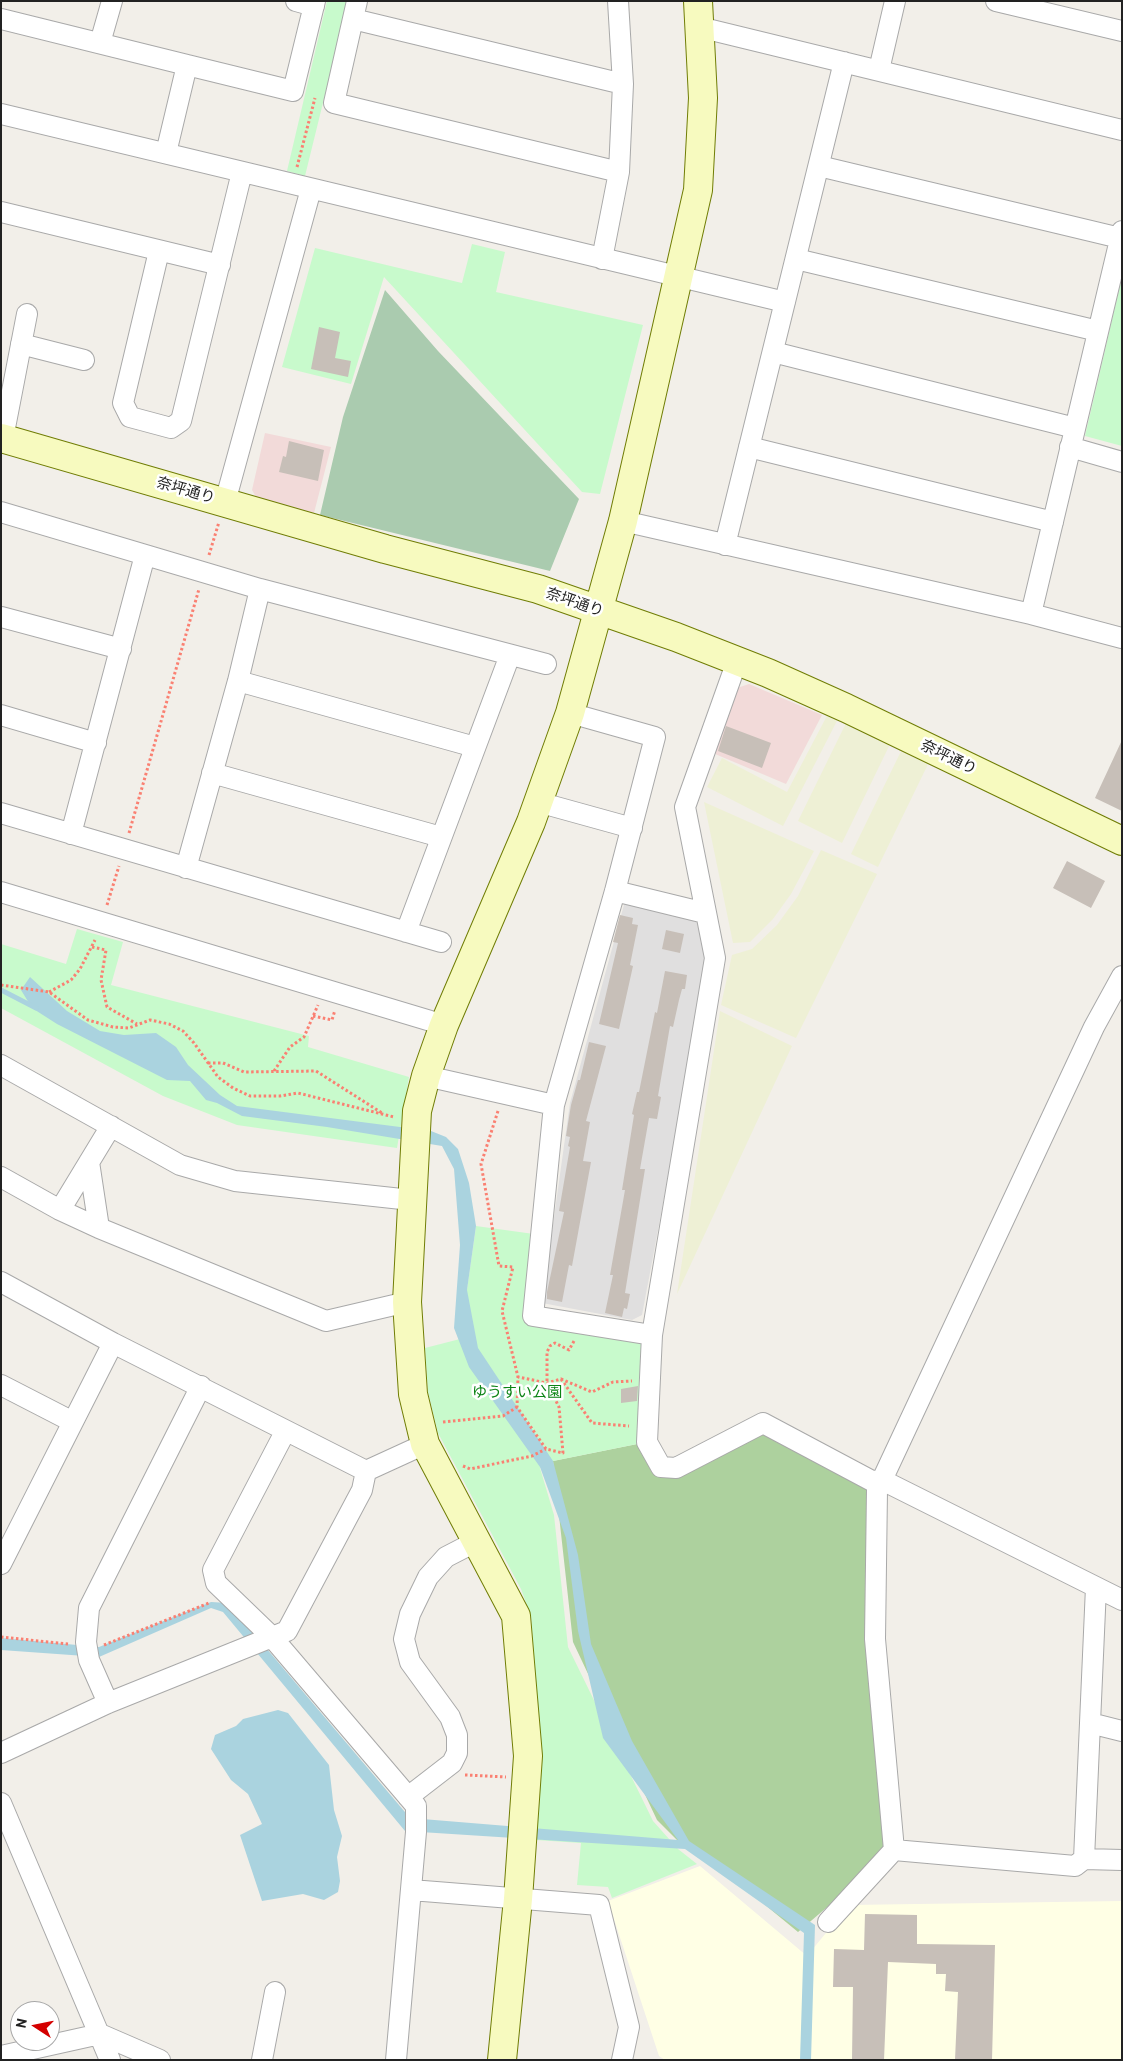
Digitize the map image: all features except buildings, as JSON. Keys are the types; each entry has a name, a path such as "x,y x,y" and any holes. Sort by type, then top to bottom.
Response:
{"street":[{"path":"100,43 112,1"},
{"path":"602,259 619,172 623,84 618,1"},
{"path":"879,70 895,1"},
{"path":"996,1 1122,31"},
{"path":"4,13 100,43 293,91 308,3"},
{"path":"619,172 334,103 355,10 623,84"},
{"path":"502,2060 518,1900 528,1756 516,1616 477,1541 413,1394 407,1302 417,1111 426,1076 444,1025 538,802 570,713 600,610 623,521 698,190 703,98 698,14 844,62 1122,130"},
{"path":"725,545 844,62"},
{"path":"166,154 187,65"},
{"path":"1,114 785,302"},
{"path":"819,166 1121,234 1031,614"},
{"path":"159,251 123,403 130,417 171,428 181,421 242,172"},
{"path":"226,502 311,188"},
{"path":"1,212 220,265"},
{"path":"796,259 1098,331"},
{"path":"2,438 26,314"},
{"path":"21,344 84,360"},
{"path":"773,352 1073,438 1122,462"},
{"name":"奈坪通り","path":"2,438 385,549 538,589 600,610 737,661 846,708 1122,841"},
{"path":"749,447 1053,522"},
{"path":"1,512 260,589 546,664"},
{"path":"623,521 1031,614 1122,638"},
{"path":"72,834 145,555"},
{"path":"186,868 238,681 260,589"},
{"path":"1,617 120,649"},
{"path":"406,932 510,655"},
{"path":"737,661 685,807 715,958 652,1335 648,1442 661,1467 676,1468 763,1423 872,1481 882,1480 1122,1600"},
{"path":"238,681 475,747"},
{"path":"570,713 655,737 616,891 554,1105 533,1316 652,1335"},
{"path":"1,715 96,743"},
{"path":"212,773 441,837"},
{"path":"538,802 632,828"},
{"path":"1,813 441,942"},
{"path":"616,891 705,912"},
{"path":"1,892 444,1025"},
{"path":"828,1922 894,1850 874,1639 877,1490 1094,1027 1122,976"},
{"path":"1,1065 180,1165 235,1181 411,1200"},
{"path":"426,1076 554,1105"},
{"path":"60,1210 111,1126"},
{"path":"89,1162 99,1228"},
{"path":"1,1177 60,1210 99,1228 326,1321 407,1302"},
{"path":"1,1282 112,1343 201,1386 285,1432 366,1471"},
{"path":"1,1564 112,1343"},
{"path":"1,1385 73,1422"},
{"path":"108,1703 88,1651 89,1608 201,1386"},
{"path":"285,1432 213,1570 216,1583 229,1595 261,1641 416,1806 417,1825 396,2060"},
{"path":"1,1753 108,1703 287,1631 362,1490 366,1471 430,1433"},
{"path":"408,1796 452,1764 457,1753 457,1736 450,1717 410,1662 404,1639 410,1614 428,1577 446,1557 477,1541"},
{"path":"1084,1860 1096,1587"},
{"path":"1090,1723 1122,1731"},
{"path":"1,1803 110,2060"},
{"path":"894,1850 1075,1866 1084,1860 1122,1860"},
{"path":"411,1890 599,1905 629,2027 622,2060"},
{"path":"262,2060 275,1992"},
{"path":"1,2056 100,2034 160,2060"}],"path":[{"path":"101,922 124,850 226,502"},
{"path":"50,992 71,980 92,947 106,950 101,980 107,1007 138,1025"},
{"path":"1,985 50,992 88,1020 113,1027 129,1028 150,1020 169,1024 183,1032 194,1043 208,1063 218,1077 232,1088 250,1096 280,1096 298,1093 385,1114 316,1071 244,1072 222,1063 208,1063"},
{"path":"274,1072 290,1047 304,1037 324,989"},
{"path":"504,1094 481,1164 499,1266 513,1267 502,1311 518,1377 517,1407 546,1449"},
{"path":"470,1469 532,1456 546,1449 563,1453 559,1407 547,1384 547,1352 550,1346 556,1343 569,1350"},
{"path":"518,1377 547,1384 561,1379 592,1392 613,1382"},
{"path":"561,1379 592,1424 649,1428"},
{"path":"430,1433 504,1416 517,1407"},
{"path":"1,1638 88,1651 229,1595"},
{"path":"452,1764 460,1775 526,1778"}],"shaded area":[{"path":"385,290 438,351 579,499 550,571 320,515 343,417"},
{"path":"265,433 331,447 314,513 256,497 252,490"},
{"path":"749,684 822,715 786,784 708,751 734,689"},
{"path":"830,710 840,715 783,826 707,787 722,758 787,792"},
{"path":"849,717 893,738 842,843 798,821"},
{"path":"905,743 932,756 878,867 851,854"},
{"path":"704,802 814,851 791,894 773,919 750,942 733,943"},
{"path":"821,850 877,874 796,1038 721,1005 732,955 752,949 777,925 798,896"},
{"path":"625,901 696,919 708,965 642,1315 632,1320 542,1303 570,1103"},
{"path":"720,1011 792,1046 677,1294"},
{"path":"700,1866 807,1956 849,1905 1122,1901 1122,2060 665,2060 659,2056 608,1901"}],"green space":[{"path":"327,1 348,1 305,176 287,171"},
{"path":"472,244 505,252 496,292 643,325 600,494 582,492 384,277 351,384 282,367 315,248 462,283"},
{"path":"1122,277 1122,446 1085,436"},
{"path":"77,929 123,942 111,985 309,1036 308,1047 409,1077 397,1148 237,1125 163,1096 1,1008 1,944 66,964"},
{"name":"ゆうすい公園","path":"476,1226 541,1235 533,1316 652,1335 647,1442 553,1461 540,1468 554,1515 568,1647 653,1821 678,1849 697,1864 612,1898 608,1887 577,1885 581,1843 536,1840 541,1751 531,1616 521,1589 438,1433 428,1392 425,1348 460,1339"},
{"path":"763,1423 872,1481 894,1850 798,1932 736,1881 681,1844 657,1820 573,1642 553,1461 647,1442 661,1467"}],"water":[{"path":"30,977 67,1011 100,1031 124,1035 156,1033 176,1047 188,1065 220,1095 237,1106 431,1131 446,1137 458,1149 469,1183 476,1226 467,1290 478,1348 553,1461 578,1555 591,1644 632,1741 689,1841 815,1925 811,2060 800,2060 804,1933 685,1849 405,1831 223,1612 211,1608 99,1657 1,1650 1,1638 99,1647 211,1602 228,1603 410,1818 678,1840 603,1738 578,1631 566,1538 540,1467 469,1367 454,1328 460,1245 454,1169 442,1146 327,1127 242,1116 217,1103 206,1100 190,1081 167,1080 57,1024 32,1008 21,990"},
{"path":"278,1710 288,1713 329,1765 334,1810 342,1836 337,1857 340,1881 338,1892 324,1900 303,1894 262,1901 240,1835 262,1824 248,1794 231,1780 211,1749 215,1735 236,1726 243,1719"}],"waterway":[{"path":"1,990 36,1008"}]}
